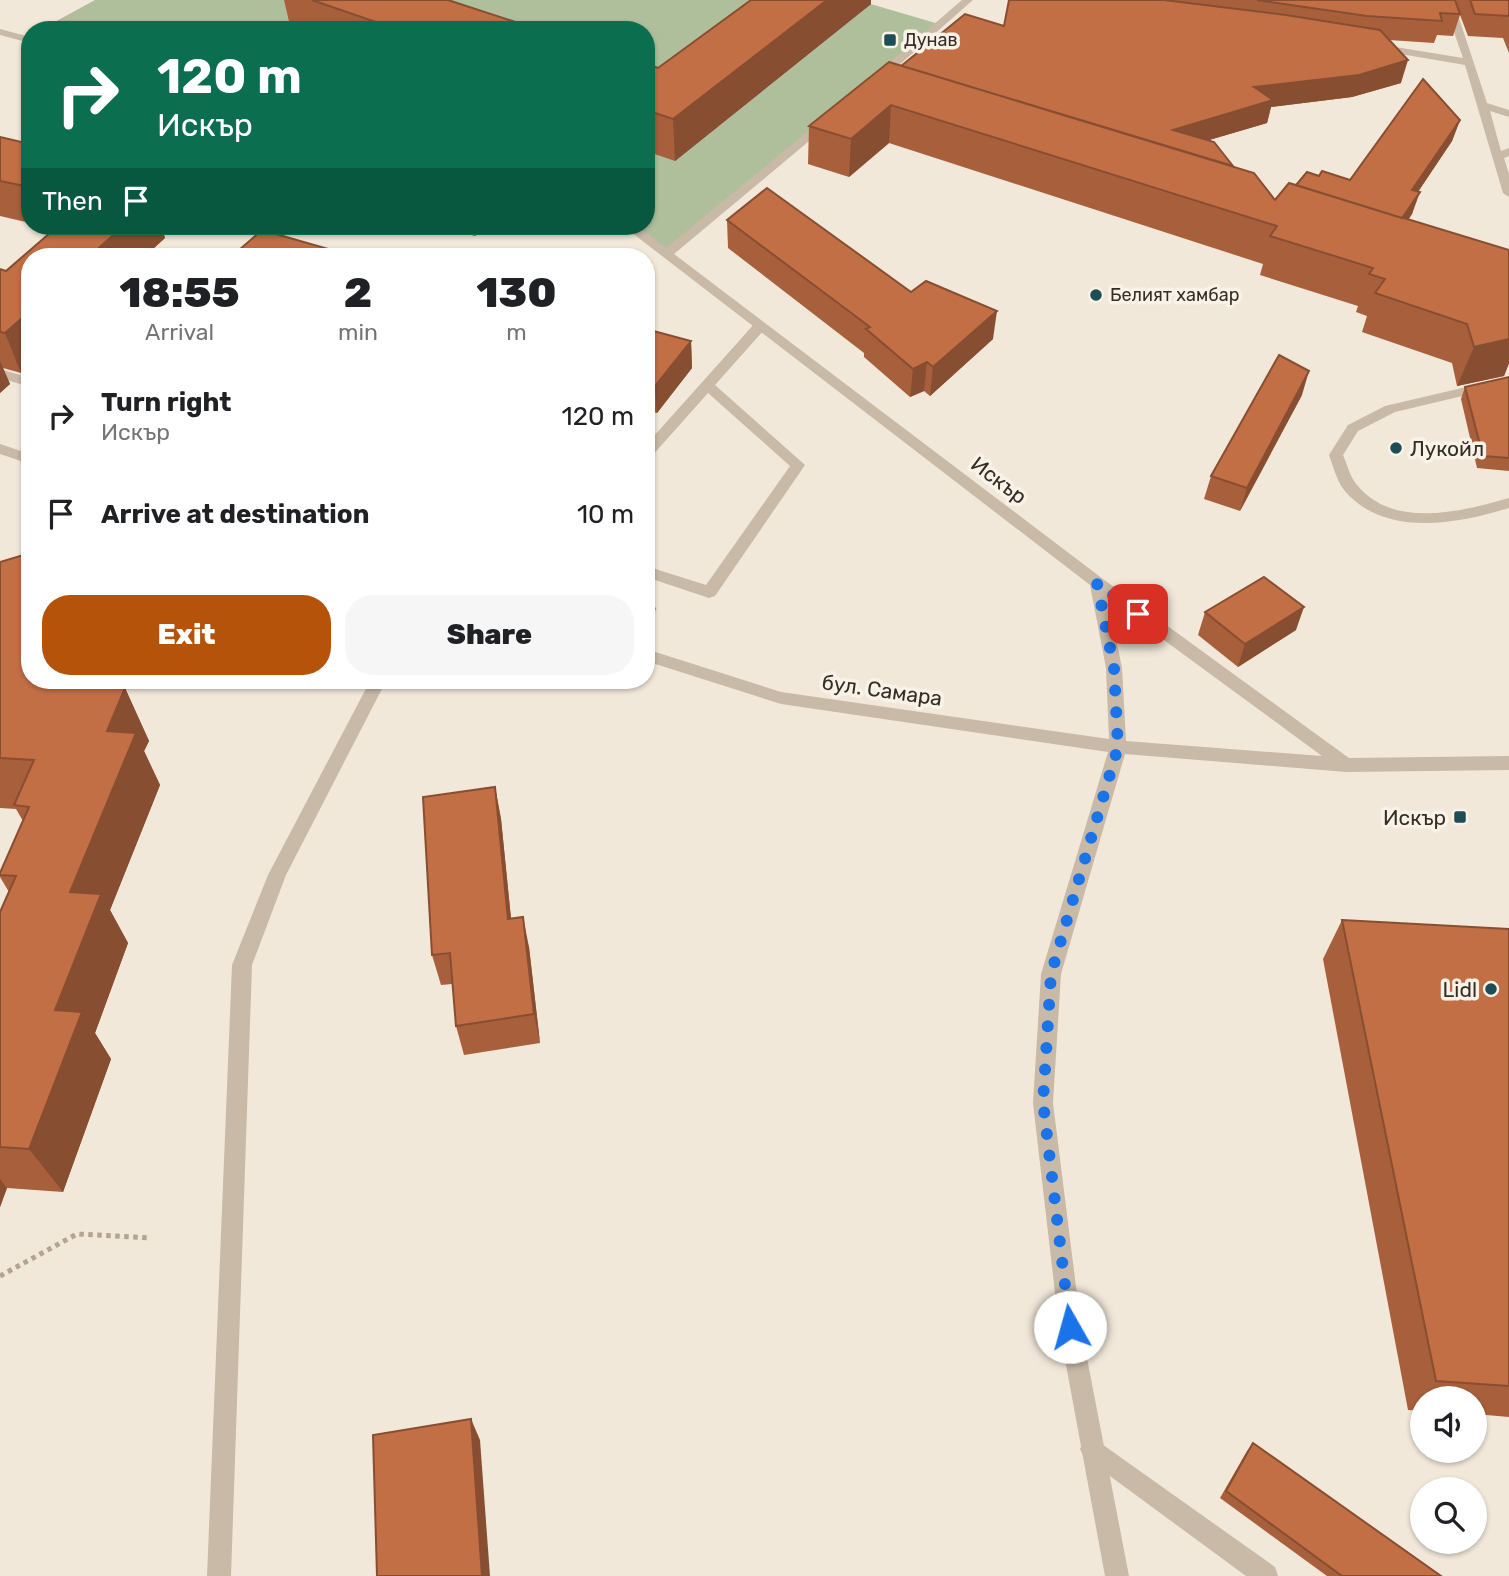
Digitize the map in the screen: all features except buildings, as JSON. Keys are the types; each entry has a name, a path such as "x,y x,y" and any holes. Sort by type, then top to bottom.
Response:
{"street":[{"path":"874,90 968,0"},
{"path":"1448,0 1483,105 1503,154 1509,193"},
{"path":"0,32 21,38"},
{"path":"1362,44 1470,62"},
{"path":"1483,105 1509,114"},
{"path":"666,254 836,114"},
{"name":"Искър","path":"641,235 1097,583 1346,765"},
{"path":"655,444 760,326"},
{"path":"0,373 21,380"},
{"path":"1509,381 1390,409 1353,428 1336,455 1350,487 1381,510 1431,519 1472,514 1509,503"},
{"path":"655,574 709,592 798,466 707,385"},
{"path":"0,449 21,456"},
{"path":"1097,583 1114,668 1118,747 1051,974 1043,1102 1070,1327 1117,1576"},
{"name":"бул. Самара","path":"655,657 781,698 1118,747 1346,765 1509,763"},
{"path":"219,1576 242,965 277,874 374,689"},
{"path":"1092,1449 1266,1576"}],"path":[{"path":"0,1276 77,1234 151,1238"}],"green space":[{"path":"95,0 857,0 939,24 666,254 641,235 655,235 655,21 56,21"}],"place":[{"name":"Дунав","path":"890,40"},
{"name":"Белият хамбар","path":"1096,295"},
{"name":"Лукойл","path":"1396,448"},
{"name":"Искър","path":"1460,817"},
{"name":"Lidl","path":"1491,989"}],"route":[{"path":"1070,1327 1043,1102 1051,974 1118,747 1114,668 1097,583 1138,614"}]}
